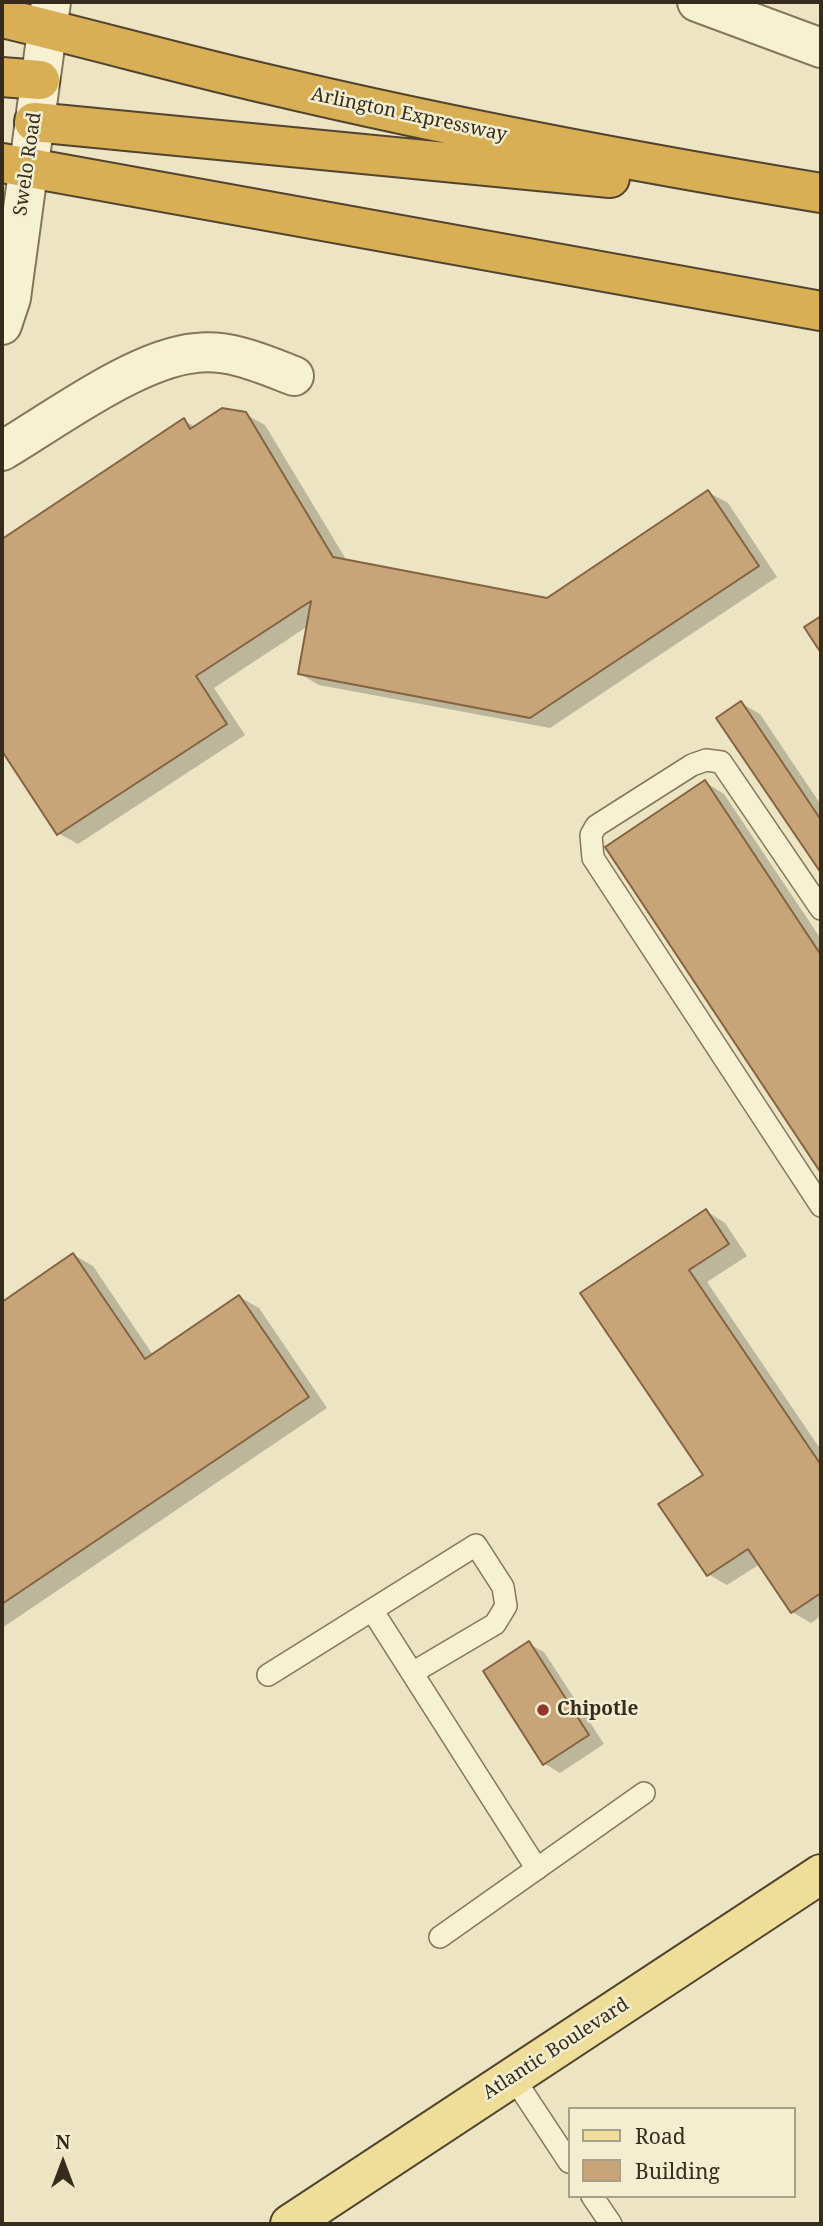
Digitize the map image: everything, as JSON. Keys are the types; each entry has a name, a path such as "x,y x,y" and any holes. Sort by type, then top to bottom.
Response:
{"highway":[{"name":"Arlington Expressway","path":"2,18 49,15 205,70 371,108 589,152 821,193"},
{"path":"2,77 40,80"},
{"path":"34,122 821,199"},
{"path":"15,165 821,311"}],"main road":[{"name":"Atlantic Boulevard","path":"290,2224 821,1874"}],"street":[{"path":"697,2 821,48"},
{"name":"Swelo Road","path":"2,325 11,298 15,165 34,122 49,15"},
{"path":"2,452 142,369 196,353 239,356 294,376"}],"lane":[{"path":"821,909 721,762 706,760 691,765 596,826 590,835 593,858 821,1206"},
{"path":"268,1675 476,1545 503,1587 506,1606 495,1624 412,1673"},
{"path":"372,1610 537,1869"},
{"path":"440,1937 645,1793"},
{"path":"513,2077 568,2160"},
{"path":"593,2198 611,2224"}],"building":[{"path":"222,408 246,412 333,557 547,598 708,490 759,566 530,718 298,674 311,601 196,676 227,724 57,835 2,751 2,539 184,418 190,429"},
{"path":"821,616 821,653 804,627"},
{"path":"741,701 821,820 821,873 716,718"},
{"path":"705,780 821,955 821,1173 605,847"},
{"path":"706,1209 729,1244 689,1270 821,1465 821,1593 791,1613 748,1549 707,1576 658,1504 703,1475 580,1293"},
{"path":"73,1253 145,1359 239,1295 309,1397 2,1604 2,1302"},
{"path":"529,1641 589,1735 543,1765 483,1671"}],"place":[{"name":"Chipotle","path":"543,1710"}]}
